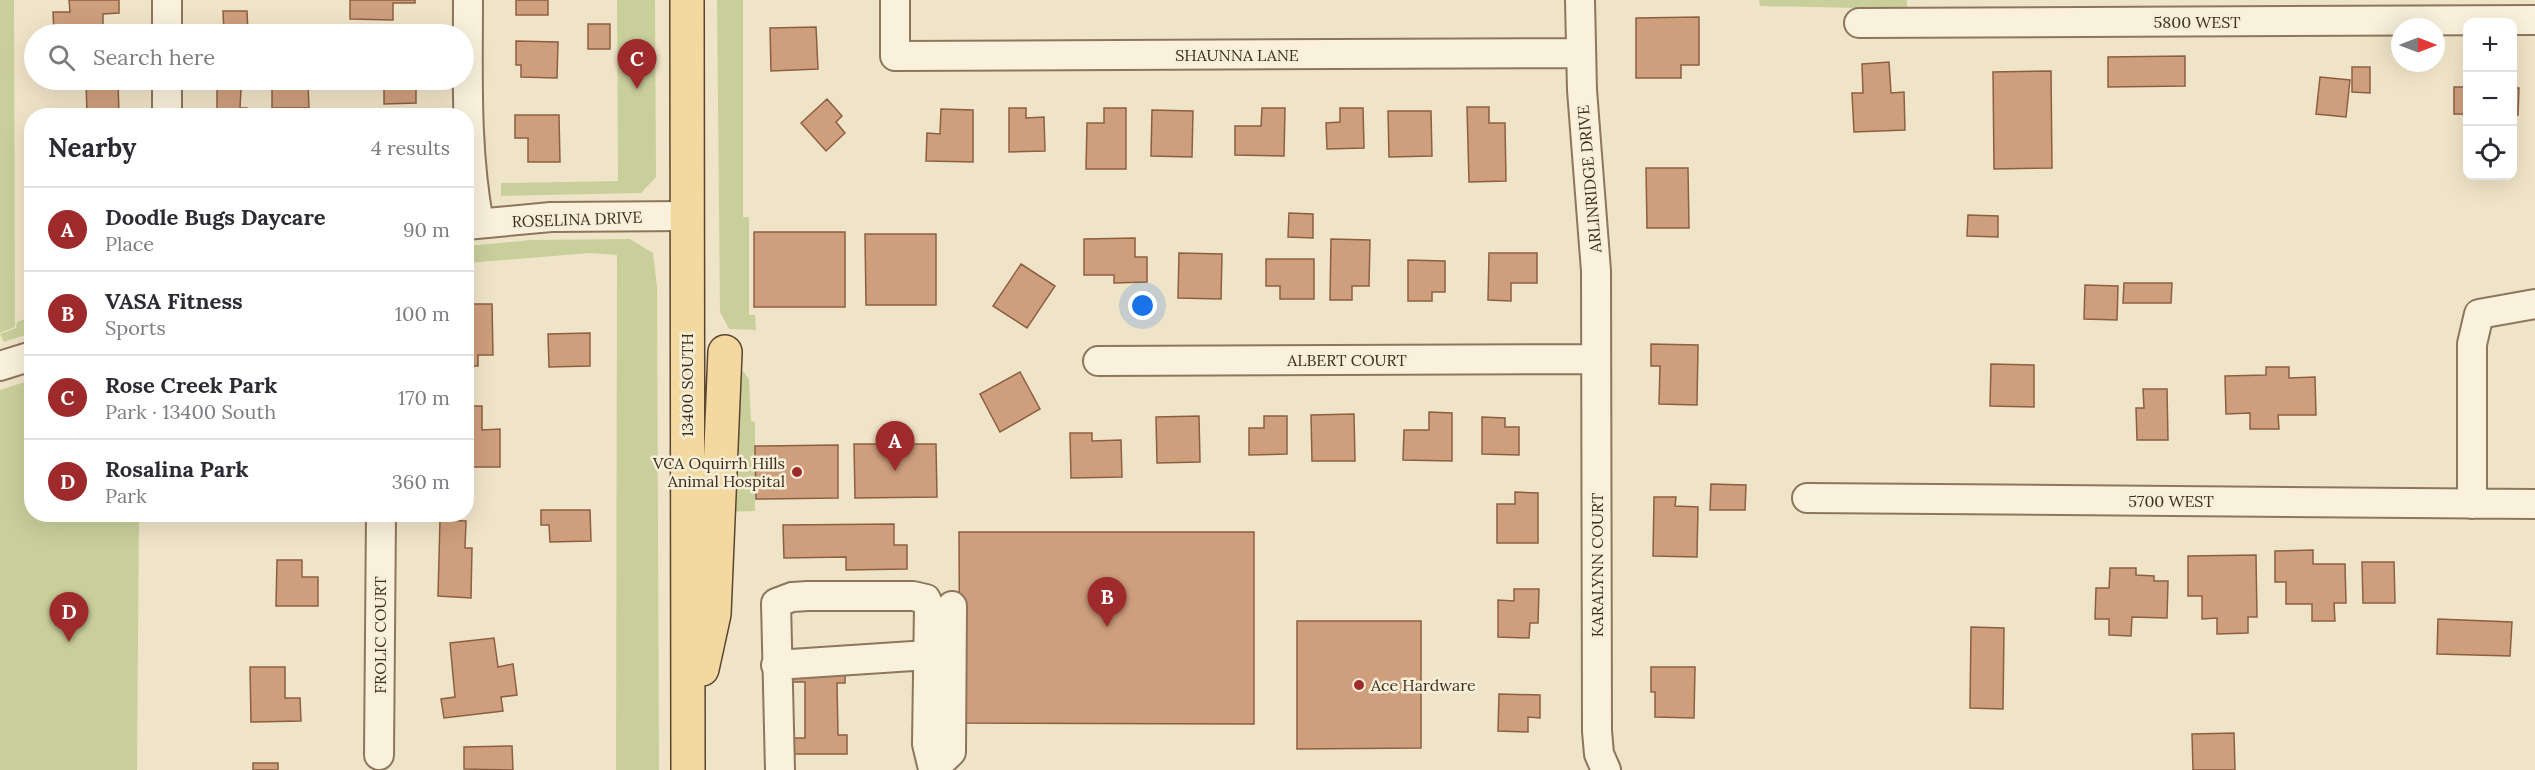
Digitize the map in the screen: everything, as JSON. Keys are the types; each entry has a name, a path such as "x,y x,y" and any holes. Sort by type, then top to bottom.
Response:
{"main road":[{"name":"13400 SOUTH","path":"687,0 688,770"},
{"path":"688,732 714,614 725,352"}],"street":[{"path":"167,0 167,24"},
{"path":"468,0 468,24"},
{"name":"SHAUNNA LANE","path":"895,0 895,56 1580,53"},
{"name":"ARLINRIDGE DRIVE","path":"1580,0 1584,124 1594,236 1596,359"},
{"name":"5800 WEST","path":"1859,23 2493,10 2535,20"},
{"path":"167,90 167,108"},
{"path":"468,90 468,108"},
{"name":"ROSELINA DRIVE","path":"474,224 551,218 687,216"},
{"path":"2472,504 2472,344 2479,314 2535,304"},
{"path":"0,366 24,358"},
{"name":"ALBERT COURT","path":"1098,361 1596,359"},
{"name":"KARALYNN COURT","path":"1596,359 1597,731 1599,754 1606,770"},
{"name":"5700 WEST","path":"1807,498 2535,504"},
{"name":"FROLIC COURT","path":"379,755 381,522"},
{"path":"780,770 776,603 792,597 913,596 939,603"},
{"path":"927,770 929,606 939,603"},
{"path":"927,770 951,753 939,603"},
{"path":"776,665 928,655"}],"green space":[{"path":"0,0 14,0 15,327 0,333"},
{"path":"617,0 655,0 656,177 641,193 501,196 501,183 618,181"},
{"path":"717,0 743,0 743,217 749,217 749,315 755,315 756,330 729,329 720,312"},
{"path":"1759,0 1907,0 1907,9 1760,6"},
{"path":"630,239 653,253 657,287 659,770 616,770 617,255 590,253 474,262 474,245 531,240"},
{"path":"24,320 24,335 4,342 0,334 16,328 17,322"},
{"path":"742,370 749,379 751,421 755,422 755,511 727,512 730,371"},
{"path":"24,382 24,522 139,522 137,770 0,770 0,390"}],"building":[{"path":"69,0 119,0 119,13 103,14 103,24 54,24 53,12 70,12"},
{"path":"350,0 415,0 415,3 393,3 393,20 350,19"},
{"path":"516,0 548,0 548,15 516,15"},
{"path":"223,11 247,11 248,24 224,24"},
{"path":"1699,17 1699,65 1681,65 1681,78 1636,78 1636,18"},
{"path":"588,24 610,24 610,49 588,49"},
{"path":"816,27 818,69 771,71 770,28"},
{"path":"516,41 558,42 557,78 521,77 521,65 516,65"},
{"path":"2185,56 2185,86 2108,87 2108,57"},
{"path":"1889,62 1891,93 1904,92 1905,130 1854,132 1852,93 1863,93 1862,64"},
{"path":"2352,67 2370,67 2370,93 2352,92"},
{"path":"2051,71 2052,168 1994,169 1993,72"},
{"path":"2320,77 2350,80 2346,117 2316,114"},
{"path":"2454,87 2463,87 2463,114 2454,114"},
{"path":"2517,88 2519,88 2518,115"},
{"path":"86,90 118,90 119,108 87,108"},
{"path":"217,90 241,90 240,108 217,108"},
{"path":"272,90 308,90 309,108 272,108"},
{"path":"384,90 416,90 416,103 384,104"},
{"path":"827,99 842,116 836,122 845,133 826,151 801,123"},
{"path":"1467,107 1489,107 1489,123 1505,123 1506,181 1469,182"},
{"path":"1009,108 1026,108 1026,118 1044,117 1045,151 1009,152"},
{"path":"1104,108 1126,108 1126,169 1086,169 1087,123 1104,123"},
{"path":"1262,108 1285,108 1284,156 1235,155 1235,126 1261,126"},
{"path":"1340,108 1363,108 1364,148 1327,149 1326,123 1340,122"},
{"path":"941,109 973,110 973,162 926,161 927,133 940,134"},
{"path":"1152,110 1193,111 1192,157 1151,156"},
{"path":"1388,111 1431,111 1432,156 1389,157"},
{"path":"515,115 559,115 560,162 528,162 528,138 515,138"},
{"path":"1646,168 1688,168 1689,228 1647,228"},
{"path":"1289,213 1313,214 1313,238 1288,237"},
{"path":"1968,215 1998,216 1998,237 1967,236"},
{"path":"754,232 845,232 845,307 754,307"},
{"path":"865,234 936,234 936,305 866,305"},
{"path":"1135,238 1135,257 1147,257 1147,282 1114,283 1114,275 1084,275 1084,239"},
{"path":"1331,239 1370,240 1369,286 1352,286 1352,300 1330,300"},
{"path":"1179,253 1222,254 1221,299 1178,298"},
{"path":"1489,253 1537,253 1537,283 1511,283 1511,301 1488,300"},
{"path":"1266,259 1314,259 1314,299 1280,299 1280,286 1266,286"},
{"path":"1408,260 1445,261 1445,292 1432,292 1432,301 1408,301"},
{"path":"1021,264 1055,286 1027,328 993,306"},
{"path":"2124,283 2172,283 2171,303 2123,303"},
{"path":"2085,285 2118,286 2117,320 2084,319"},
{"path":"474,304 492,304 493,355 478,355 478,366 474,366"},
{"path":"590,333 590,366 549,367 548,334"},
{"path":"1651,344 1698,345 1697,405 1659,404 1660,366 1651,366"},
{"path":"1991,364 2034,365 2034,407 1990,406"},
{"path":"2266,367 2289,367 2289,378 2315,377 2316,415 2278,415 2279,429 2250,429 2250,413 2226,414 2225,376 2266,375"},
{"path":"1020,372 1040,409 1000,432 980,394"},
{"path":"2143,389 2167,389 2168,440 2137,440 2136,408 2144,408"},
{"path":"474,406 482,406 482,430 500,429 500,467 474,467"},
{"path":"1429,412 1452,413 1452,461 1403,460 1404,430 1429,430"},
{"path":"1354,414 1355,461 1312,461 1311,415"},
{"path":"1199,416 1200,462 1157,463 1156,417"},
{"path":"1264,416 1287,416 1287,454 1249,455 1249,428 1264,428"},
{"path":"1482,417 1505,418 1505,427 1519,427 1519,455 1482,454"},
{"path":"1070,433 1092,433 1092,441 1121,440 1122,477 1071,478"},
{"path":"854,444 936,444 937,497 855,498"},
{"name":"VCA Oquirrh Hills Animal Hospital","path":"838,445 838,498 756,499 755,446"},
{"path":"1711,484 1746,485 1745,510 1710,510"},
{"path":"1515,492 1538,493 1538,543 1497,543 1497,504 1515,504"},
{"path":"1654,497 1676,497 1675,506 1698,507 1697,557 1653,556"},
{"path":"541,510 590,510 591,541 550,542 549,525 541,525"},
{"path":"440,522 466,522 465,548 472,548 471,598 438,596"},
{"path":"894,524 894,545 907,545 907,569 846,570 846,557 784,558 783,525"},
{"path":"959,532 1254,532 1254,724 960,723"},
{"path":"2313,550 2313,564 2345,564 2346,603 2334,603 2335,621 2312,621 2312,604 2286,604 2286,582 2275,582 2275,551"},
{"path":"2256,555 2257,617 2248,617 2248,633 2217,634 2217,618 2202,619 2202,596 2188,596 2188,556"},
{"path":"277,560 302,560 302,577 318,577 318,606 276,606"},
{"path":"2362,562 2394,562 2395,603 2363,603"},
{"path":"2110,568 2136,568 2136,575 2154,576 2154,581 2168,581 2167,618 2132,617 2131,636 2109,635 2109,619 2095,619 2096,588 2109,588"},
{"path":"1514,589 1539,589 1538,623 1530,623 1529,638 1498,637 1498,600 1514,601"},
{"path":"2438,619 2512,622 2510,656 2437,654"},
{"name":"Ace Hardware","path":"1297,621 1421,621 1421,748 1297,749"},
{"path":"1971,627 2004,628 2003,709 1970,708"},
{"path":"494,638 498,667 513,664 517,695 501,697 503,711 444,718 441,699 455,697 450,643"},
{"path":"250,667 285,667 285,698 300,698 301,721 251,722"},
{"path":"1651,667 1695,667 1694,718 1655,717 1655,692 1651,692"},
{"path":"845,673 845,683 837,683 838,735 847,735 847,754 793,754 793,738 805,738 805,682 791,682 791,674"},
{"path":"1499,694 1540,695 1540,718 1528,717 1528,732 1498,731"},
{"path":"2234,733 2235,770 2193,770 2192,734"},
{"path":"512,746 513,770 464,769 464,747"},
{"path":"253,763 278,763 278,770 253,770"}],"place":[{"name":"Rose Creek Park","path":"637,89"},
{"name":"Doodle Bugs Daycare","path":"895,471"},
{"name":"VCA Oquirrh Hills Animal Hospital","path":"797,472"},
{"name":"VASA Fitness","path":"1107,627"},
{"name":"Rosalina Park","path":"69,642"},
{"name":"Ace Hardware","path":"1359,685"}]}
